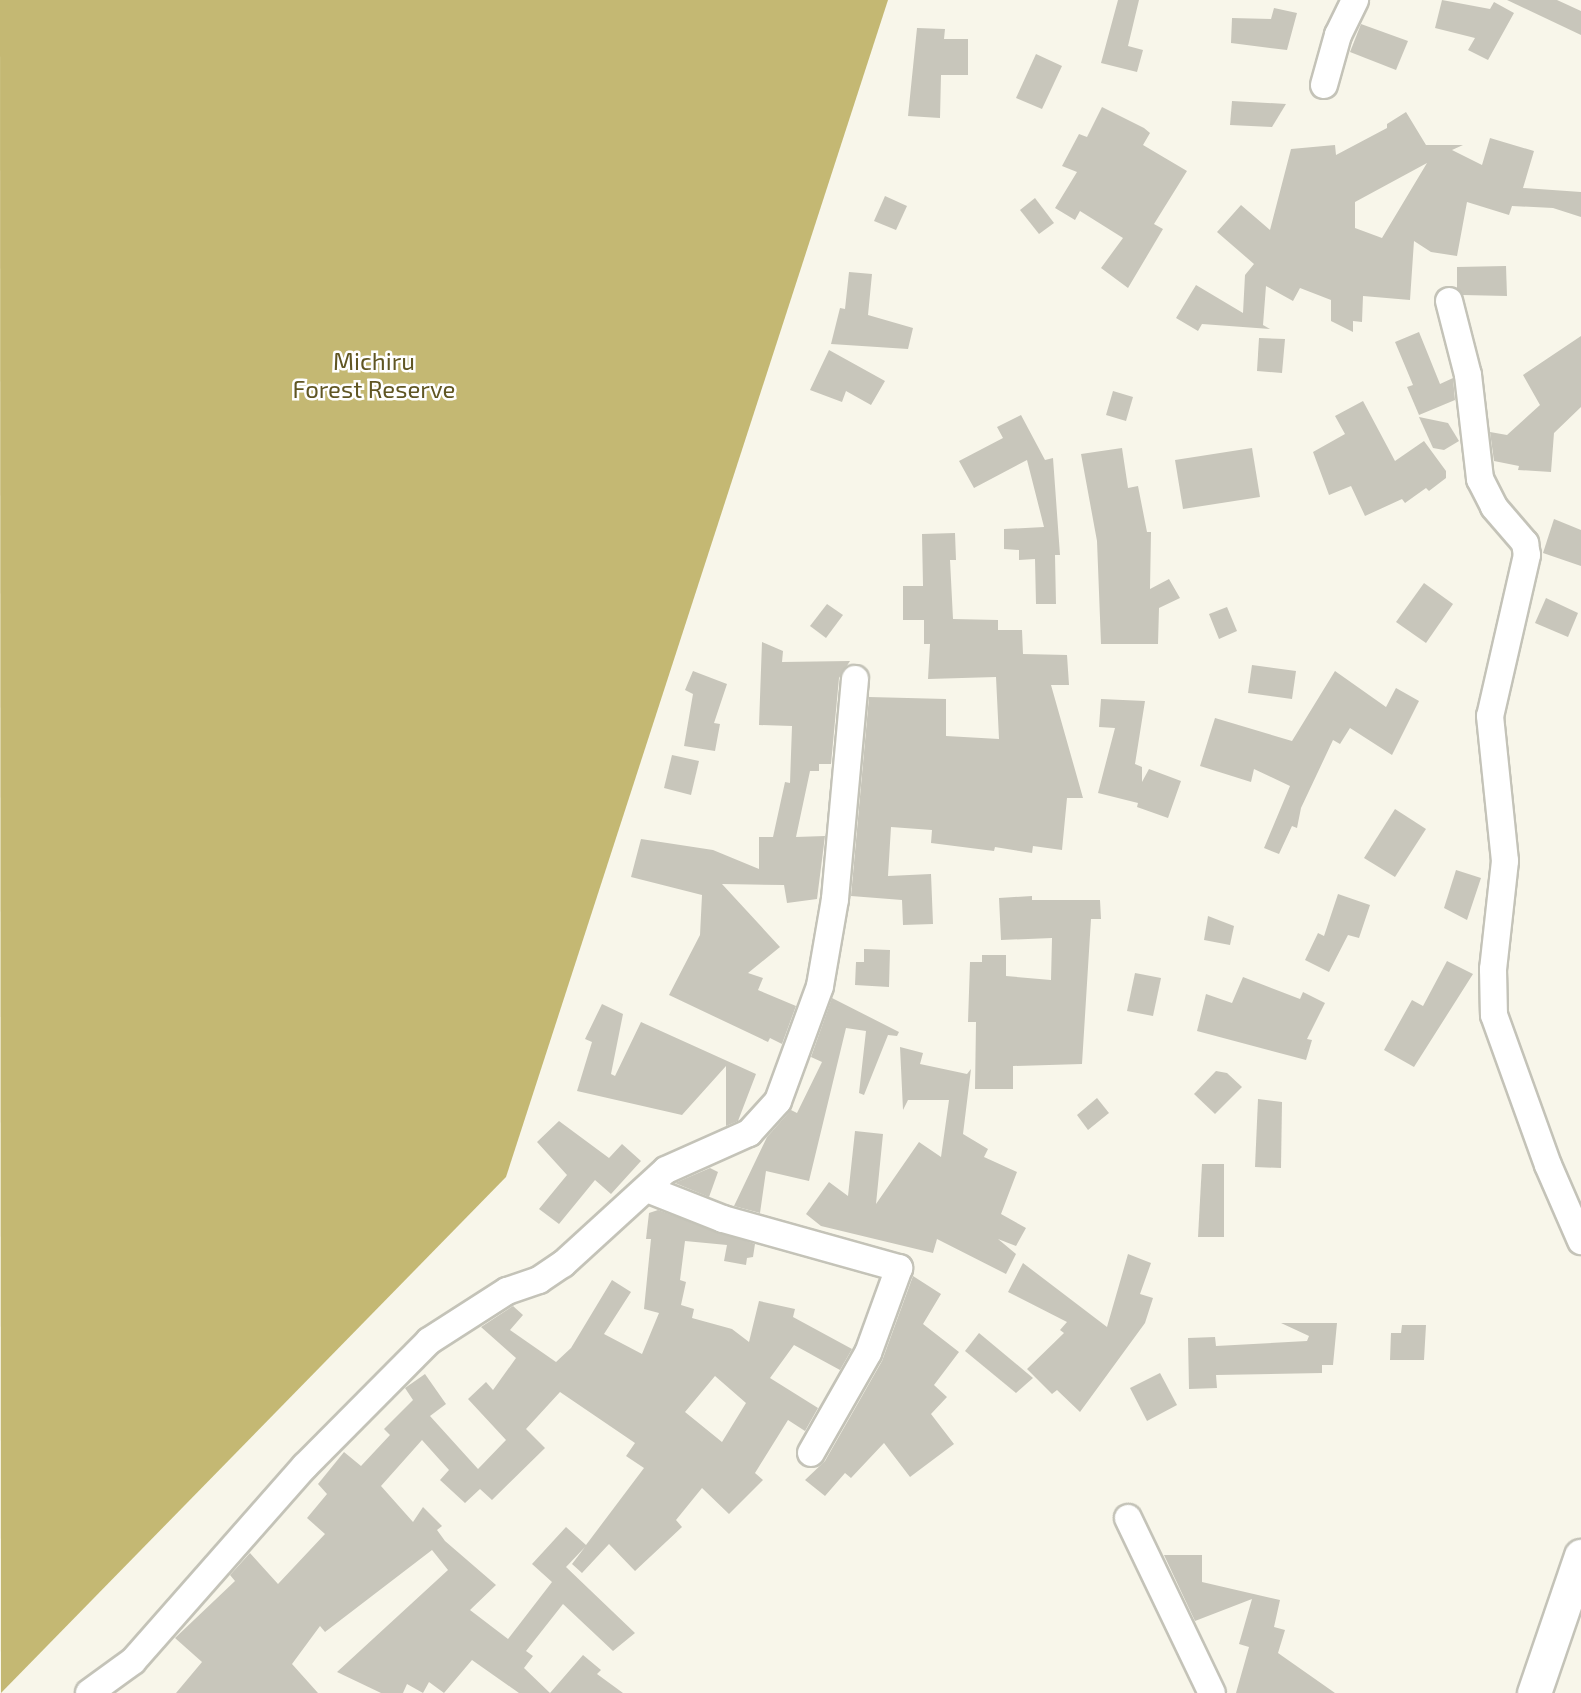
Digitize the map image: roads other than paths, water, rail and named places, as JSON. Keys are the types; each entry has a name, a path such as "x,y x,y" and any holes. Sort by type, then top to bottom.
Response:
{"street":[{"path":"1324,85 1338,35 1355,0"},
{"path":"1448,301 1468,375 1480,479 1493,507 1525,543 1527,555 1490,716 1505,861 1493,968 1494,1014 1538,1141 1581,1241"},
{"path":"89,1693 133,1661 305,1466 429,1341 507,1291 539,1280 563,1264 675,1165 749,1133 778,1101 820,986 835,899 855,679"},
{"path":"647,1189 723,1219 899,1268 864,1362 811,1453"},
{"path":"1128,1518 1212,1693"},
{"path":"1534,1693 1581,1556"}],"park label":[{"name":"Michiru Forest Reserve","path":"374,375"}]}
